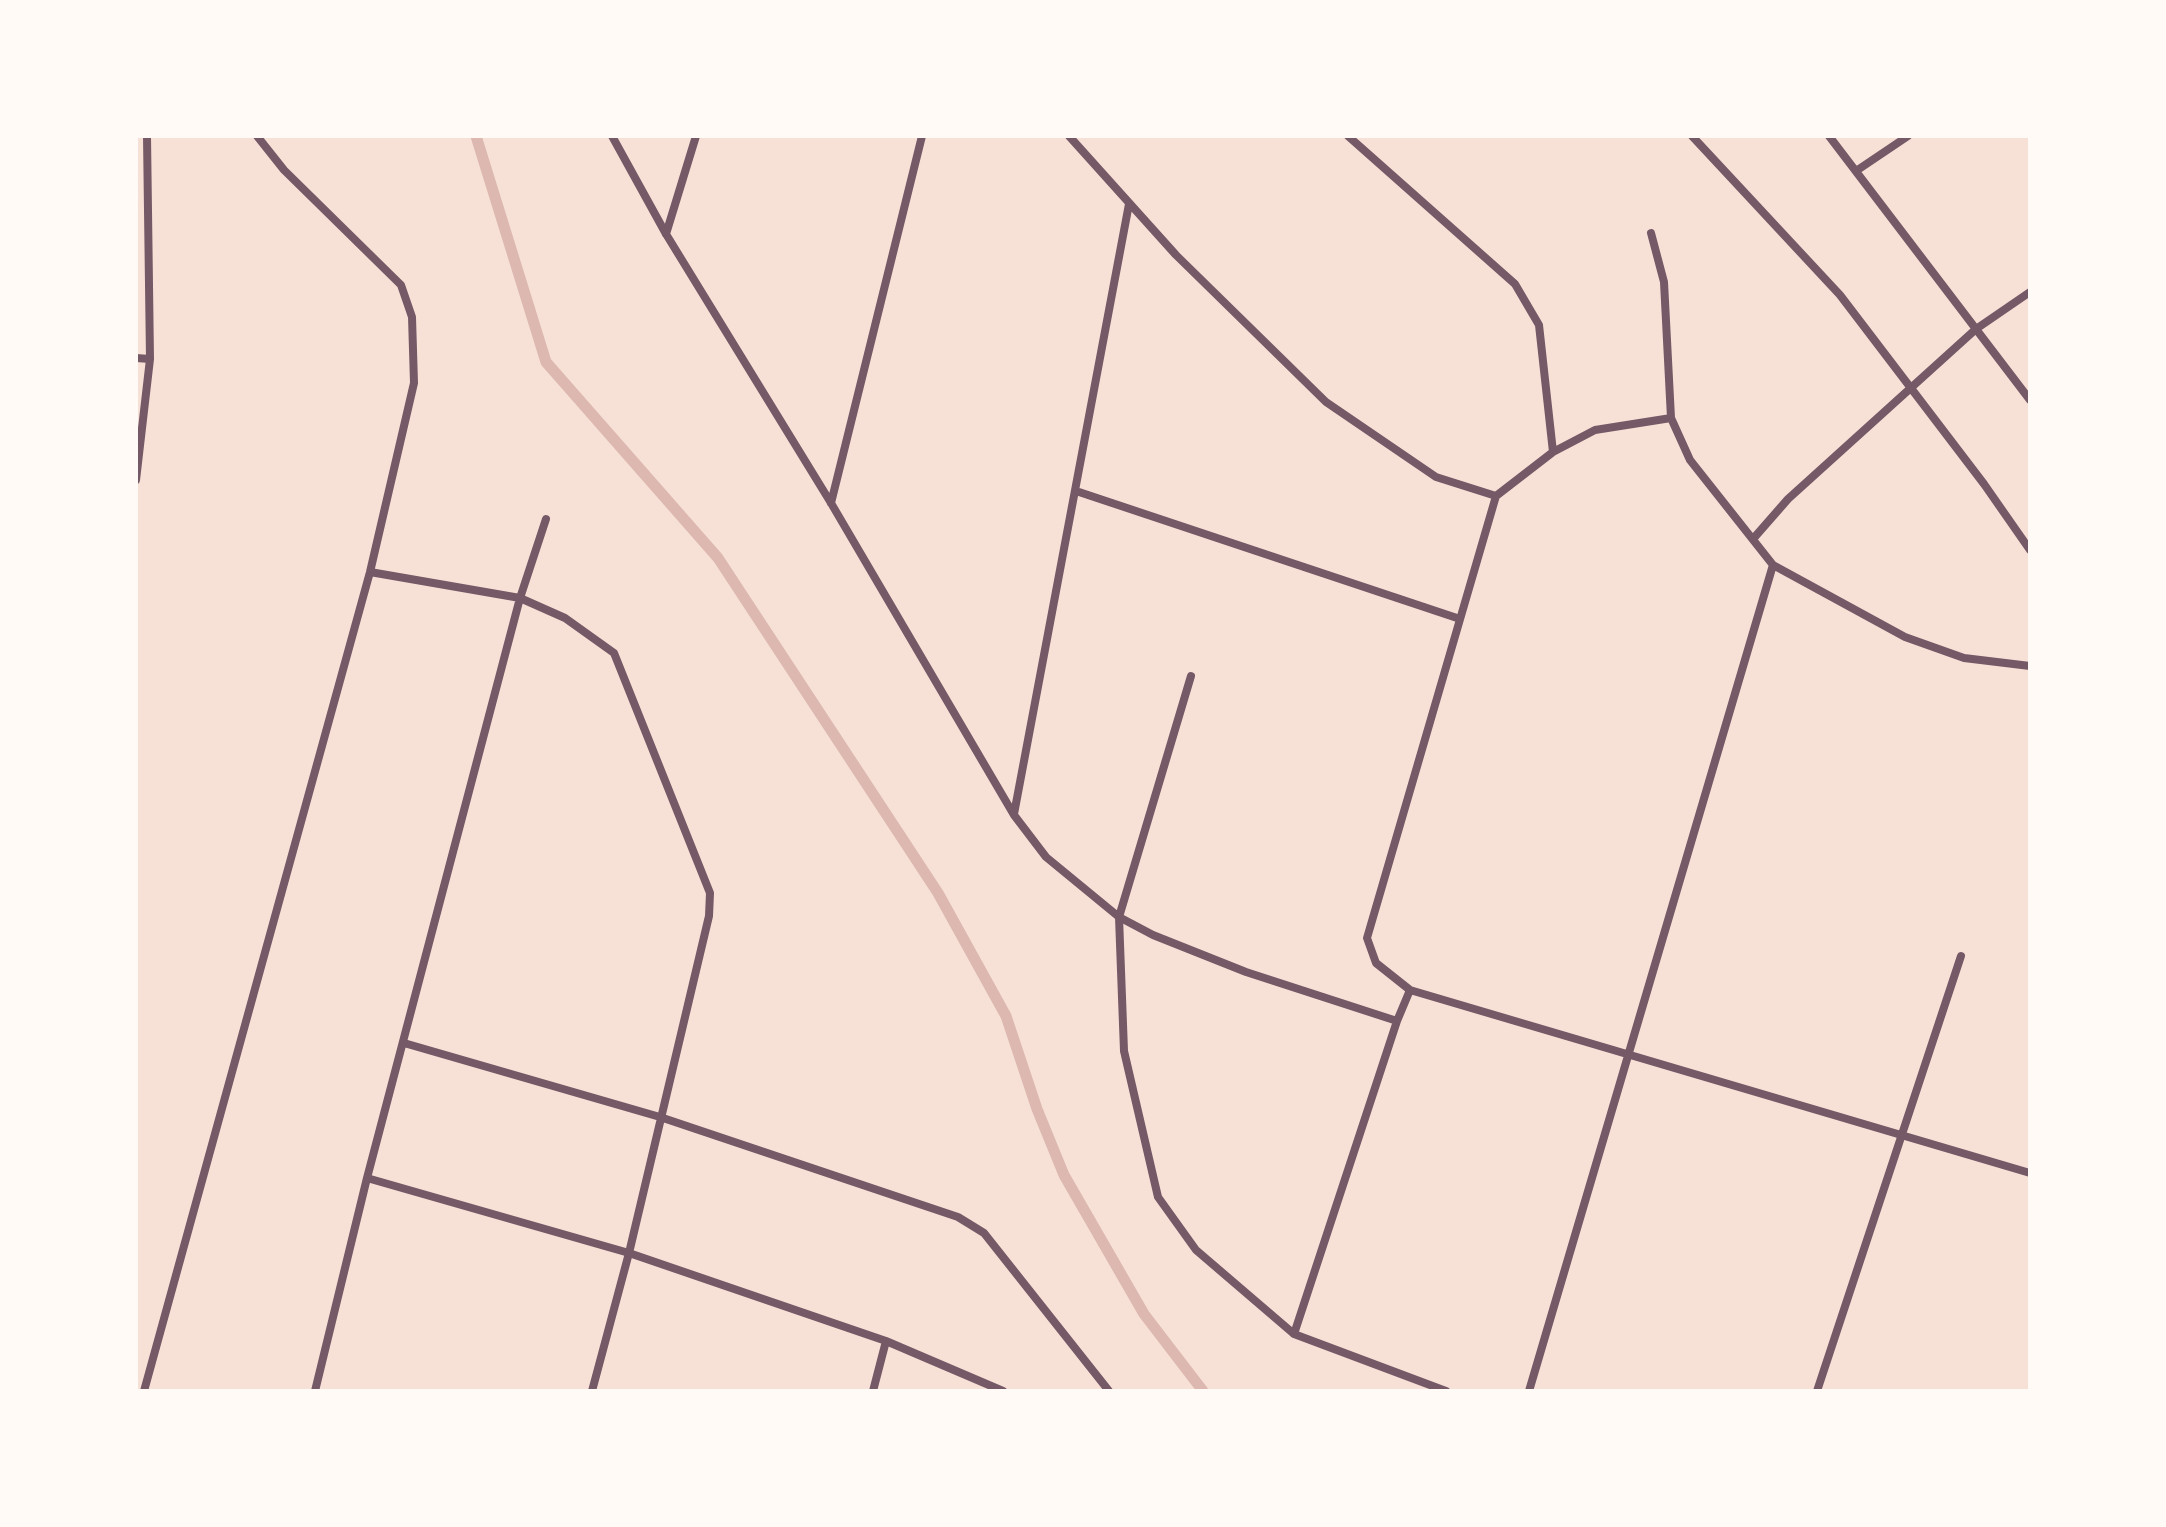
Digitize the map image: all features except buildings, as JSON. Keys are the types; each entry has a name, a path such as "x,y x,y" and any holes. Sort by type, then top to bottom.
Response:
{"street":[{"path":"136,480 150,359 147,136"},
{"path":"144,1391 370,572 414,383 412,317 401,285 284,170 257,136"},
{"path":"612,136 666,234 831,503 1014,815 1046,857 1119,917 1153,935 1246,972 1397,1021"},
{"path":"666,234 696,136"},
{"path":"831,503 922,136"},
{"path":"1069,136 1176,255 1326,402 1436,477 1496,496"},
{"path":"1348,136 1515,284 1539,325 1553,452"},
{"path":"1692,136 1840,295 1984,484 2030,550"},
{"path":"1829,136 2030,400"},
{"path":"1856,171 1908,136"},
{"path":"1014,815 1129,204"},
{"path":"1651,233 1664,282 1671,418 1690,460 1773,565 1905,637 1964,658 2030,666"},
{"path":"1753,539 1788,499 1976,329 2030,292"},
{"path":"136,358 150,359"},
{"path":"1671,418 1595,430 1553,452 1496,496 1367,938 1376,963 1410,990 2030,1173"},
{"path":"1076,491 1460,619"},
{"path":"315,1391 367,1178 520,598 546,519"},
{"path":"1529,1391 1773,565"},
{"path":"370,572 520,598 565,618 614,653 710,893 709,916 629,1253 592,1391"},
{"path":"1191,676 1119,917 1124,1051 1158,1197 1196,1250 1294,1334 1446,1391"},
{"path":"1817,1391 1961,956"},
{"path":"1294,1334 1397,1021 1410,990"},
{"path":"404,1043 660,1117 958,1217 984,1233 1109,1391"},
{"path":"367,1178 629,1253 886,1341 1003,1391"},
{"path":"873,1391 886,1341"}],"waterway":[{"path":"476,136 546,362 718,558 938,893 1006,1016 1037,1109 1064,1175 1144,1314 1203,1391"}]}
